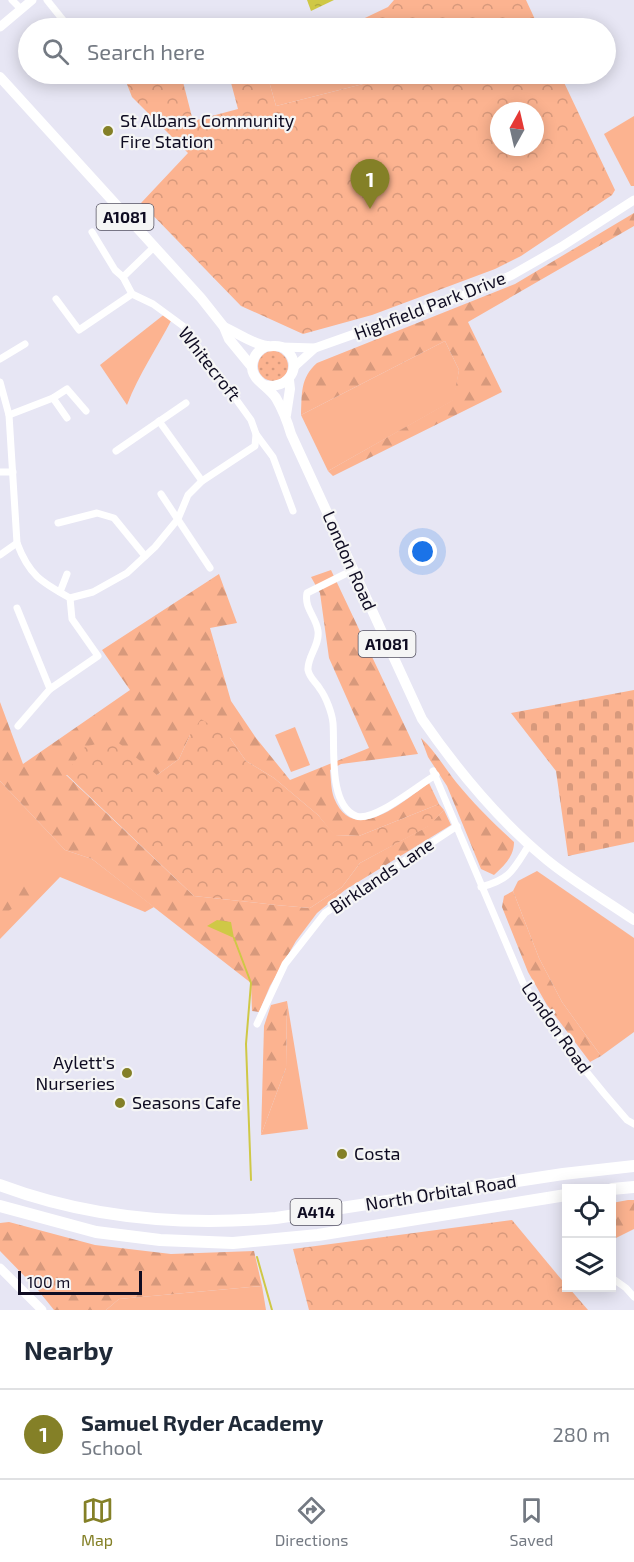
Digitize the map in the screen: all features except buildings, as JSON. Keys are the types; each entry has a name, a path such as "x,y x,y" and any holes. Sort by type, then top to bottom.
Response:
{"highway":[{"name":"North Orbital Road","path":"0,1185 63,1204 111,1214 185,1221 228,1222 276,1218 586,1171 634,1166"},
{"path":"616,1189 634,1187"},
{"name":"North Orbital Road","path":"3,1208 78,1228 133,1238 185,1242 233,1242 318,1235 562,1196"}],"main road":[{"name":"London Road","path":"0,77 224,327 229,339 252,367 258,380 273,394 286,415 291,434 422,719 458,771 489,806 529,845 570,877 634,920"},
{"name":"London Road","path":"224,327 267,346 281,347"},
{"path":"252,367 258,351 267,346"},
{"path":"281,347 290,354 294,367"},
{"name":"London Road","path":"286,415 289,380 294,367"},
{"path":"264,385 277,386 289,380"}],"street":[{"path":"12,0 21,9"},
{"path":"0,27 33,0"},
{"path":"47,0 61,18"},
{"name":"Highfield Park Drive","path":"294,367 315,348 491,284 561,247 634,200"},
{"path":"56,298 79,330 132,294 92,232"},
{"path":"123,277 154,247"},
{"name":"Whitecroft","path":"132,294 153,304 183,326 219,372 251,420 256,434"},
{"path":"0,359 25,344"},
{"name":"Highfield Park Drive","path":"281,347 315,348"},
{"path":"0,382 9,415 17,543 25,562 40,581 70,598 93,592 127,573 178,519 188,495 202,482 255,446 256,434"},
{"path":"9,415 53,398 67,389 86,411"},
{"path":"53,398 67,418"},
{"path":"116,451 186,403"},
{"path":"159,421 202,482"},
{"path":"256,434 273,457 292,511"},
{"path":"0,472 13,471"},
{"path":"160,494 210,568"},
{"path":"58,523 97,513 114,518 145,556"},
{"path":"0,555 17,543"},
{"name":"London Road","path":"352,570 307,593 305,601 318,629 316,647 308,664 312,679 321,689 333,719 337,792 346,809 362,817 376,812 434,773 458,825 513,963 538,1007 610,1101 627,1120 634,1124"},
{"path":"60,592 67,574"},
{"path":"18,726 50,689 99,657 72,619 70,598"},
{"path":"16,608 50,689"},
{"name":"Birklands Lane","path":"257,1024 285,964 325,914 458,825"},
{"path":"481,887 502,881 507,877 529,845"},
{"path":"0,1268 42,1310"},
{"path":"616,1281 634,1297"}],"green space":[{"path":"394,0 526,0 534,18 365,18 388,7"},
{"path":"127,84 184,84 193,121 238,109 231,84 270,84 276,106 363,84 565,84 615,190 612,195 521,256 495,269 372,315 303,334 241,306 141,203 188,153 132,97"},
{"path":"270,84 363,84 276,106"},
{"path":"634,116 634,186 631,186 604,134"},
{"path":"634,213 634,226 468,322 502,392 333,476 328,471 453,400 459,370 445,341 301,415 302,393 307,374 317,363 515,284"},
{"path":"166,313 172,319 127,405 100,365"},
{"path":"445,341 459,370 454,400 328,471 301,415"},
{"path":"273,351 284,355 288,366 284,377 273,381 262,377 258,366 262,355"},
{"path":"331,570 418,754 341,764 330,770 334,798 343,812 354,819 366,820 393,809 429,783 439,804 359,836 334,835 318,815 274,778 246,761 230,738 190,735 179,759 157,775 66,775 194,896 276,905 310,908 342,887 360,863 428,826 444,810 451,825 345,890 317,913 296,941 270,986 259,1012 252,1011 251,983 92,859 65,850 0,781 0,702 23,764 130,690 102,650 219,574 237,623 210,628 231,701 256,738 290,780 369,748 329,658 320,593 311,577"},
{"path":"634,690 634,842 568,856 556,771 511,713"},
{"path":"201,719 230,738 246,761 274,778 318,815 335,835 359,836 439,804 444,810 429,826 360,863 342,887 310,908 194,896 66,774 85,747 114,739 157,775 179,759 190,735"},
{"path":"295,727 310,765 291,772 275,735"},
{"path":"421,738 469,798 514,842 508,860 494,875 481,869 447,786 428,757"},
{"path":"0,781 65,850 92,859 154,907 145,912 60,877 0,939"},
{"path":"537,871 634,938 634,1032 601,1056 562,1002 539,958 513,891 518,881"},
{"path":"31,880 35,886 29,897 0,917 0,891 11,885"},
{"path":"513,891 539,958 562,1002 601,1056 590,1062 547,1005 528,972 502,907 504,896"},
{"path":"287,1001 308,1129 261,1135 286,1068"},
{"path":"287,1001 286,1068 261,1135 264,1026 271,1005"},
{"path":"634,1200 634,1229 616,1238 616,1202"},
{"path":"512,1220 562,1280 562,1292 572,1292 588,1310 309,1310 293,1249"},
{"path":"9,1222 95,1245 171,1254 254,1251 262,1286 119,1299 106,1310 54,1310 0,1251 0,1223"},
{"path":"262,1286 266,1310 106,1310 119,1299"}],"water":[{"path":"307,0 334,0 311,11"},
{"path":"217,920 231,922 234,938 207,926"}],"waterway":[{"path":"234,938 251,983 246,1044 251,1180"},
{"path":"257,1257 272,1310"}],"place":[{"name":"St Albans Community Fire Station","path":"108,131"},
{"name":"Samuel Ryder Academy","path":"370,209"},
{"name":"Aylett's Nurseries","path":"127,1073"},
{"name":"Seasons Cafe","path":"120,1103"},
{"name":"Costa","path":"342,1154"}]}
